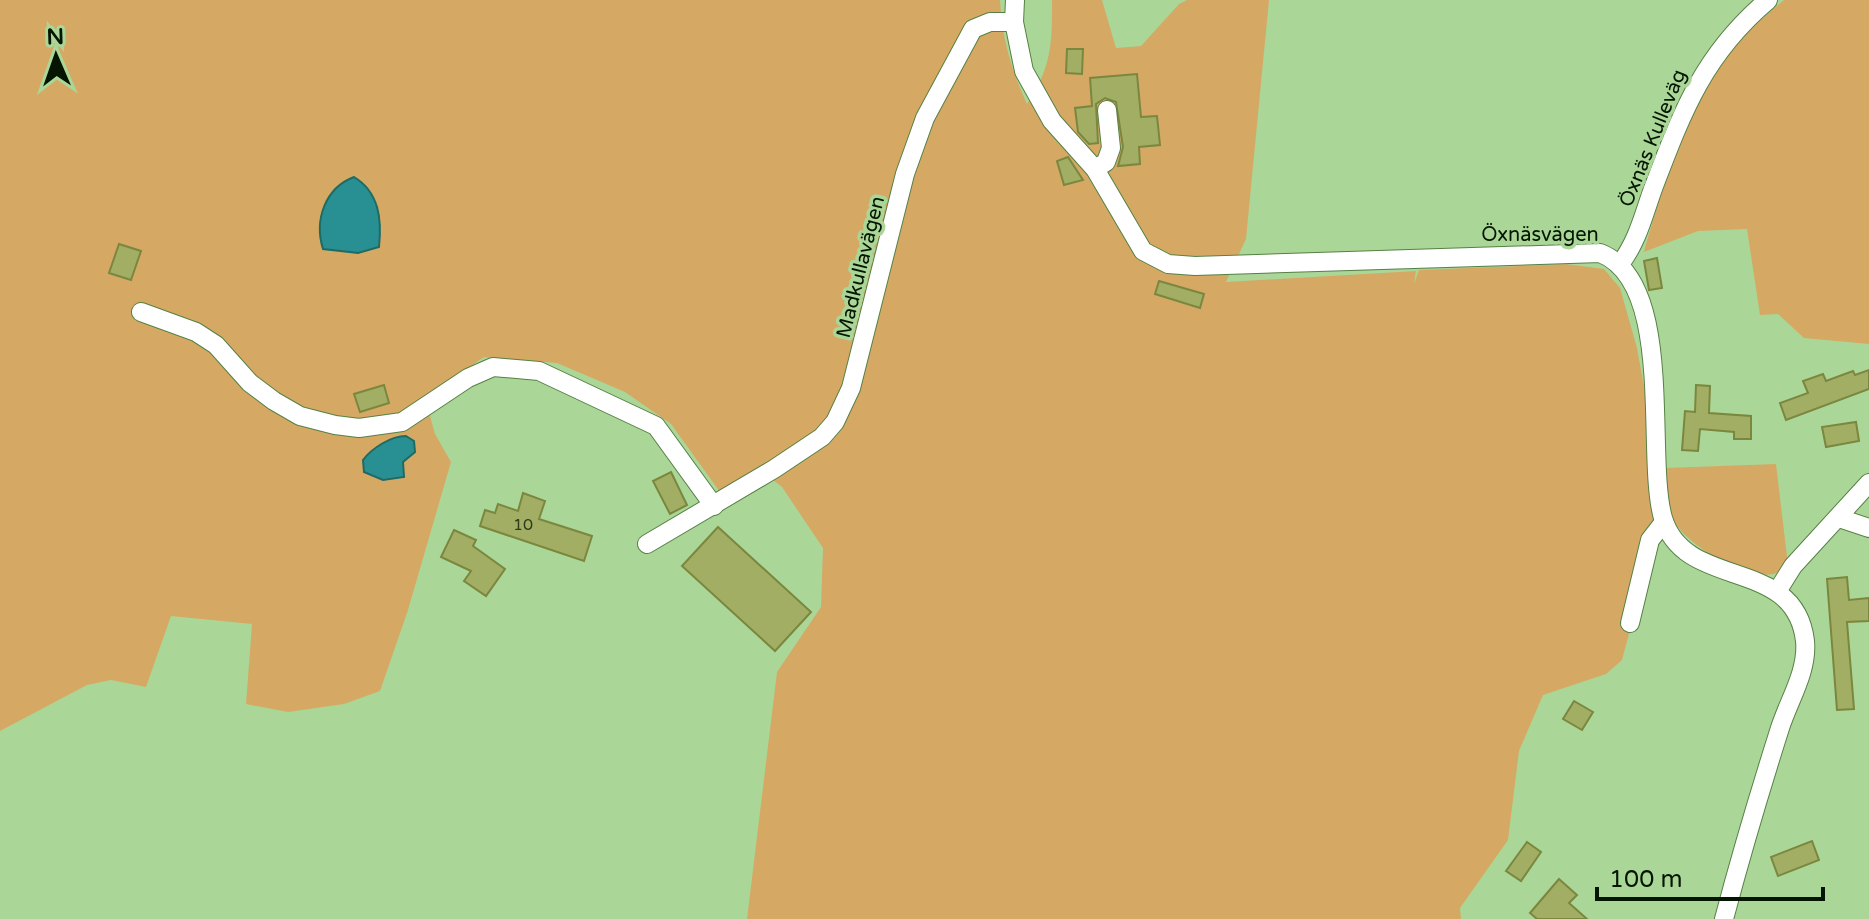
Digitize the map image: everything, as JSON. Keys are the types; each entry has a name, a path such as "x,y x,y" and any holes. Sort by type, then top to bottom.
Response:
{"street":[{"name":"Öxnäsvägen","path":"1015,0 1014,22 1024,71 1052,121 1095,169 1143,251 1182,266 1600,253 1620,264 1640,306 1655,365 1658,488 1664,522"},
{"name":"Öxnäs Kulleväg","path":"1620,264 1632,249 1654,187 1706,67 1731,34 1768,0"},
{"name":"Madkullavägen","path":"647,544 714,506 822,437 835,422 851,388 905,174 925,118 973,29 990,22 1014,22"},
{"path":"1095,169 1106,162 1111,148 1107,110"},
{"path":"141,312 196,332 216,345 250,383 274,401 300,416 335,425 359,428 402,422 468,378 493,367 539,371 656,426 714,506"},
{"path":"1778,590 1793,566 1869,483"},
{"path":"1839,518 1869,528"},
{"path":"1630,623 1650,540 1664,522 1672,535 1698,560 1778,590 1788,600 1803,630 1805,656 1750,822 1724,919"}],"shaded area":[{"path":"0,0 1000,0 1008,53 1027,104 1049,54 1052,0 1102,0 1116,48 1141,46 1179,4 1187,0 1269,0 1246,239 1226,282 1416,271 1414,284 1419,270 1566,264 1604,269 1620,288 1637,348 1646,398 1656,533 1622,660 1606,674 1543,695 1519,751 1508,840 1460,908 1461,919 747,919 777,672 821,607 823,548 782,487 759,469 720,492 671,424 625,392 557,363 484,357 425,398 435,434 451,462 408,610 380,691 344,704 288,712 246,704 252,624 171,616 146,687 111,680 87,685 0,731"},
{"path":"1784,0 1869,0 1869,344 1804,338 1778,314 1760,315 1747,229 1698,231 1644,252 1675,154 1707,81 1733,47"},
{"path":"1776,464 1788,565 1777,573 1762,575 1726,563 1692,541 1672,518 1665,468"}],"water":[{"path":"354,177 374,198 380,226 379,247 358,253 323,249 320,227 324,206 336,189"},
{"path":"406,436 414,441 415,452 403,462 404,477 383,480 364,472 363,460 371,451 388,440"}],"building":[{"path":"1067,49 1083,49 1082,74 1066,73"},
{"path":"1137,74 1141,117 1157,116 1160,145 1139,147 1140,164 1118,166 1123,147 1116,102 1105,98 1096,104 1098,143 1089,144 1078,132 1075,108 1092,106 1090,78"},
{"path":"1068,157 1083,180 1064,185 1057,161"},
{"path":"119,244 141,251 131,280 109,273"},
{"path":"1657,258 1662,288 1649,290 1644,261"},
{"path":"1159,281 1204,294 1200,308 1155,294"},
{"path":"1869,370 1869,389 1786,420 1780,403 1808,393 1803,381 1823,374 1826,381 1853,371 1855,375"},
{"path":"384,385 389,403 360,412 354,394"},
{"path":"1696,385 1710,386 1709,413 1751,416 1751,439 1734,439 1734,432 1700,429 1698,451 1682,450 1685,411 1695,412"},
{"path":"1856,422 1859,441 1826,447 1822,427"},
{"path":"671,472 687,505 670,514 653,481"},
{"path":"523,493 545,501 539,519 592,536 584,561 480,526 485,510 495,513 498,504 518,511"},
{"path":"718,527 811,612 775,651 682,566"},
{"path":"454,530 476,540 473,546 505,569 486,596 464,581 471,571 441,557"},
{"path":"1847,577 1849,600 1869,598 1869,621 1847,622 1854,709 1837,710 1827,579"},
{"path":"1574,701 1593,712 1582,730 1563,719"},
{"path":"1812,841 1819,860 1778,876 1771,857"},
{"path":"1527,842 1541,852 1521,881 1506,871"},
{"path":"1559,879 1577,895 1569,903 1587,919 1537,919 1530,913"}]}
